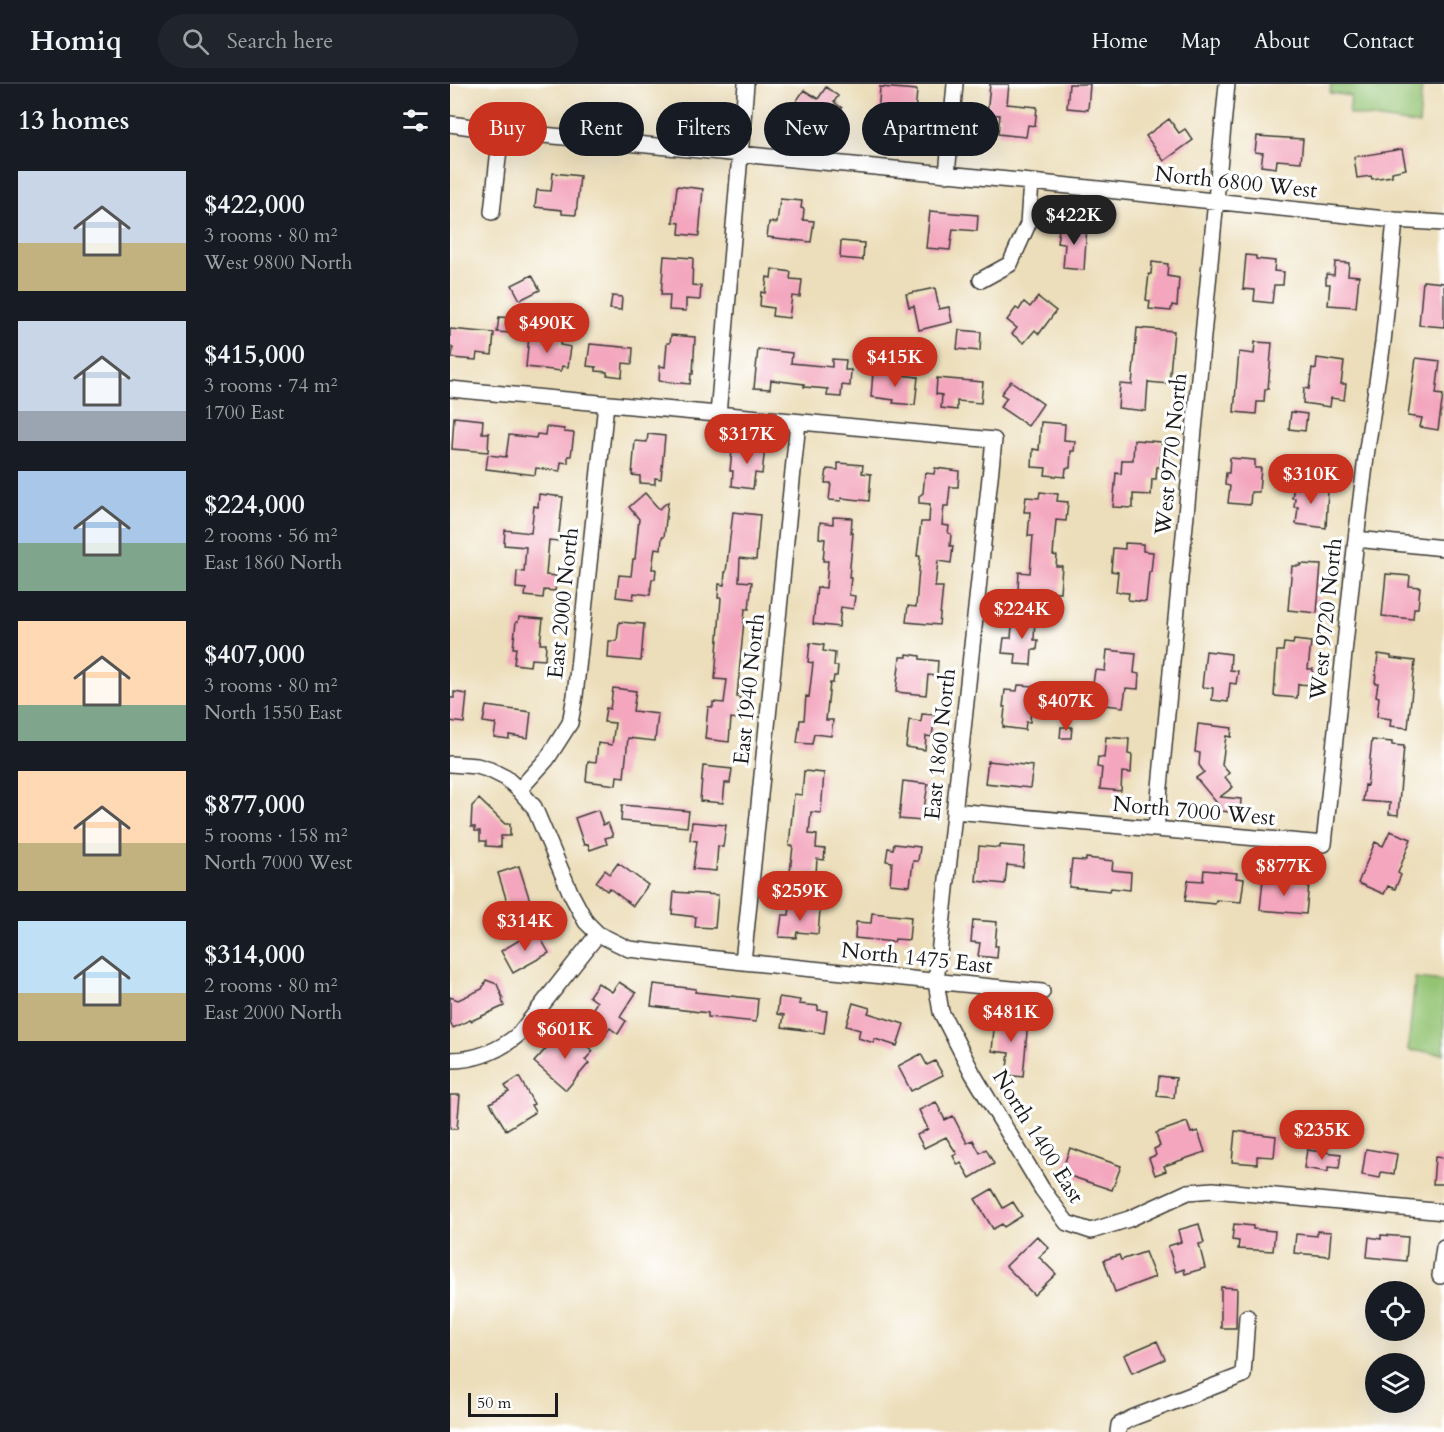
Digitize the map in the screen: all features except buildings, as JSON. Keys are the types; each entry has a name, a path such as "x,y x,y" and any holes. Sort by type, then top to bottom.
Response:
{"street":[{"path":"744,102 746,84"},
{"path":"947,175 955,84"},
{"name":"West 9770 North","path":"1156,828 1227,84"},
{"name":"North 6800 West","path":"450,124 468,126"},
{"name":"North 6800 West","path":"547,135 656,146"},
{"name":"North 6800 West","path":"752,155 1444,223"},
{"path":"492,212 498,156"},
{"path":"718,414 740,156"},
{"path":"981,280 1010,264 1028,224 1031,182"},
{"name":"West 9720 North","path":"1324,844 1356,539 1383,342 1395,220"},
{"path":"450,389 798,422"},
{"name":"East 2000 North","path":"519,790 547,759 570,723 575,696 606,404"},
{"name":"East 1860 North","path":"798,422 994,440 936,982"},
{"name":"East 1940 North","path":"743,962 798,422"},
{"path":"1356,539 1442,548"},
{"name":"North 1475 East","path":"450,764 477,766 490,770 506,778 519,790 534,807 586,922 598,934 629,949 1041,992"},
{"name":"North 7000 West","path":"954,811 1324,844"},
{"path":"450,1060 479,1057 508,1043 519,1034 598,934"},
{"name":"North 1400 East","path":"936,982 941,1012 973,1074 1042,1189 1067,1223 1091,1231 1129,1218 1188,1192 1213,1190 1444,1212"},
{"path":"1440,1276 1444,1247"},
{"path":"1118,1432 1119,1425 1132,1418 1243,1375 1247,1317"}],"green space":[{"path":"1331,84 1422,84 1419,125 1349,114 1351,96 1330,93"},
{"path":"1415,978 1444,981 1444,1054 1408,1050"}]}
